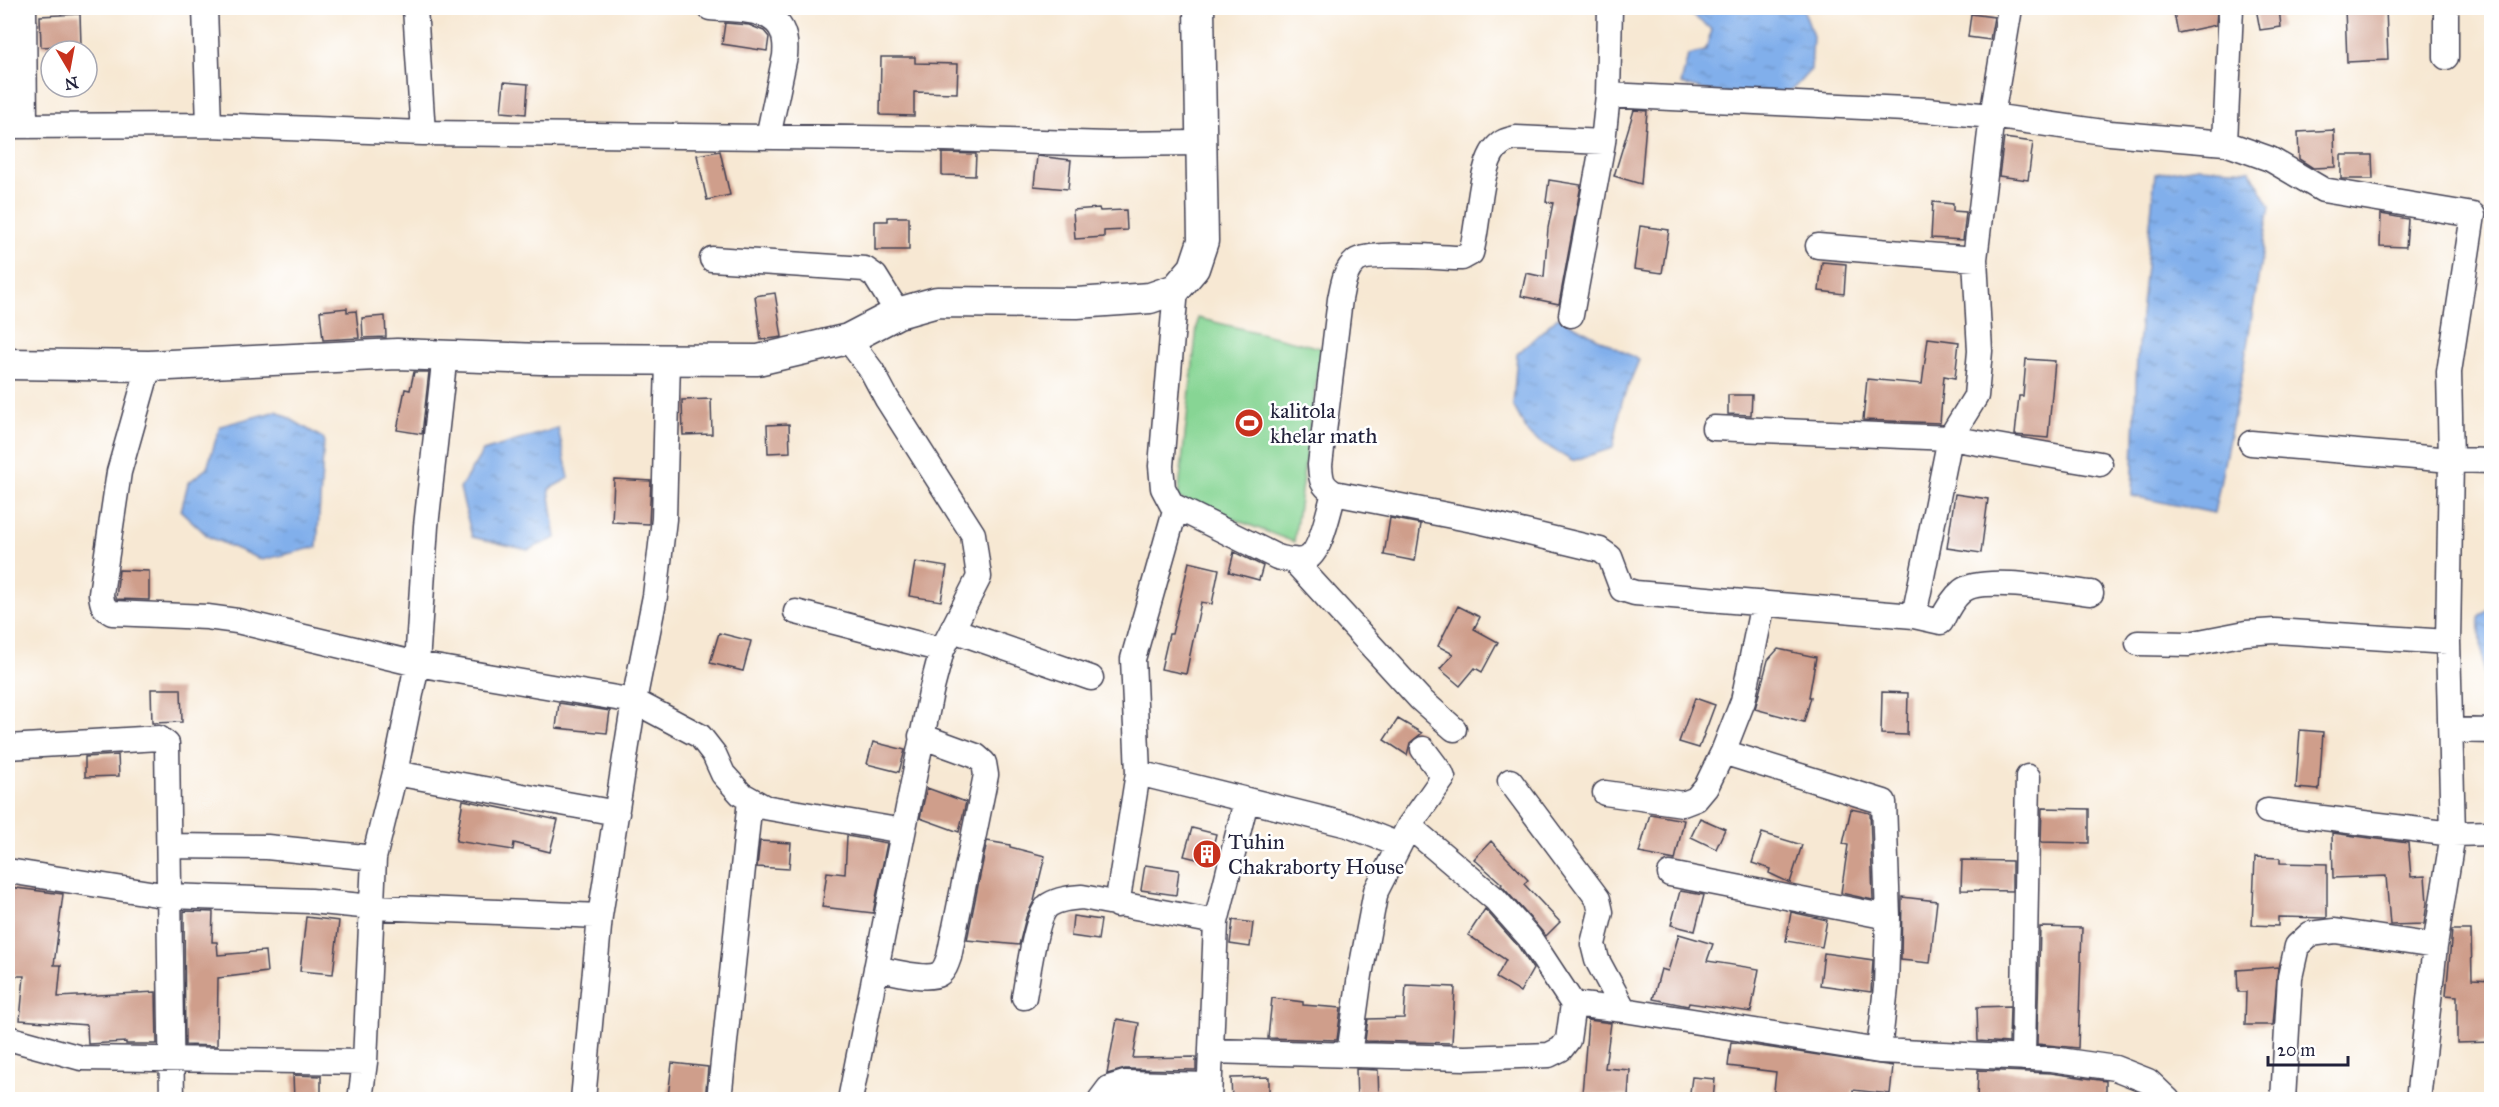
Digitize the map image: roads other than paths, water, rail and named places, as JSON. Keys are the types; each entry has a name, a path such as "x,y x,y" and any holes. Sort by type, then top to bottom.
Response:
{"street":[{"path":"24,8 16,126 209,125 423,133 1108,144 1200,143"},
{"path":"205,8 209,125"},
{"path":"415,8 423,133"},
{"path":"710,8 759,13 775,18 781,28 786,44 785,56 768,137"},
{"path":"8,364 149,366 356,355 445,354 541,359 758,360 848,339 897,313 937,302 1077,303 1150,298 1176,289 1194,268 1203,241 1199,8"},
{"path":"1571,315 1603,142 1608,95 1610,8"},
{"path":"1914,616 1950,438 1976,396 1980,351 1975,259 1992,116 2010,8"},
{"path":"2224,143 2231,8"},
{"path":"2445,8 2446,57"},
{"path":"1608,95 1927,110 1992,116 2110,133 2224,143 2270,159 2323,190 2482,218 2449,372 2451,460 2448,642 2453,834 2435,946 2418,1100"},
{"path":"1603,142 1516,138 1504,141 1494,150 1486,170 1471,253 1462,258 1376,255 1357,260 1346,273 1340,299 1320,465 1322,483 1334,493 1483,522 1600,550 1610,557 1622,589 1635,593 1914,616 1941,622 1949,606 1962,590 1985,584 2091,593"},
{"path":"1818,246 1975,259"},
{"path":"712,259 865,269 880,283 897,313"},
{"path":"1176,289 1161,466 1163,488 1176,507 1277,556 1304,560 1312,555 1319,542 1334,493"},
{"path":"848,339 872,372 973,534 979,578 947,640 921,736 850,1100"},
{"path":"360,1100 365,1062 374,858 395,773 417,664 426,526 445,354"},
{"path":"583,1100 600,916 634,701 655,596 664,519 668,360"},
{"path":"149,366 119,472 101,594 102,604 112,613 207,617 237,621 417,664 634,701 700,736 714,754 723,774 741,794 764,807 797,815 903,831"},
{"path":"1714,428 1950,438 2100,464"},
{"path":"2251,443 2451,460 2492,461"},
{"path":"1117,905 1138,772 1133,659 1176,507"},
{"path":"1293,560 1420,699 1454,729"},
{"path":"1605,793 1683,804 1696,799 1706,787 1743,701 1763,603"},
{"path":"796,612 947,640 1091,678"},
{"path":"2138,643 2189,644 2246,633 2275,631 2448,642"},
{"path":"2451,730 2492,731"},
{"path":"876,968 928,976 938,974 944,969 949,957 986,775 984,763 976,756 921,736"},
{"path":"8,747 159,738 167,744 172,1100"},
{"path":"1349,1055 1360,975 1376,891 1404,835 1443,778 1423,749"},
{"path":"1723,752 1884,802 1888,917 1886,987 1879,1051"},
{"path":"1138,772 1347,825 1404,835 1502,907 1529,937 1573,1004 1568,1040 1561,1049 1549,1055 1465,1058 1211,1051"},
{"path":"395,773 617,813"},
{"path":"2023,1058 2028,777"},
{"path":"1510,781 1598,899 1601,912 1593,944 1597,960 1624,1010"},
{"path":"719,1100 750,800"},
{"path":"1100,1100 1110,1088 1125,1083 1209,1092 1216,922 1246,801"},
{"path":"2267,811 2453,834 2492,833"},
{"path":"169,846 267,847 374,858"},
{"path":"8,871 169,896 600,916"},
{"path":"1670,874 1888,917"},
{"path":"1023,996 1040,920 1047,906 1063,899 1082,897 1216,922"},
{"path":"2283,1100 2290,977 2297,946 2310,934 2336,931 2435,946"},
{"path":"1573,1004 1624,1010 1879,1051 2023,1058 2115,1068 2148,1081 2168,1100"},
{"path":"8,1038 81,1058 365,1062"}],"water":[{"path":"1688,8 1803,8 1813,36 1811,70 1791,90 1768,96 1737,95 1681,84 1688,55 1705,51 1712,30 1687,11"},
{"path":"2198,167 2250,170 2270,206 2243,370 2214,513 2132,496 2137,356 2155,174"},
{"path":"1558,317 1639,360 1622,401 1613,448 1572,461 1529,435 1513,405 1517,354"},
{"path":"277,411 324,439 317,547 262,560 209,537 181,511 188,483 207,468 220,426"},
{"path":"558,428 569,478 549,489 556,538 528,550 472,537 460,488 483,451"},
{"path":"2491,606 2492,714 2487,715 2479,618"}],"place":[{"name":"kalitola khelar math","path":"1249,423"},
{"name":"Tuhin Chakraborty House","path":"1207,854"}]}
